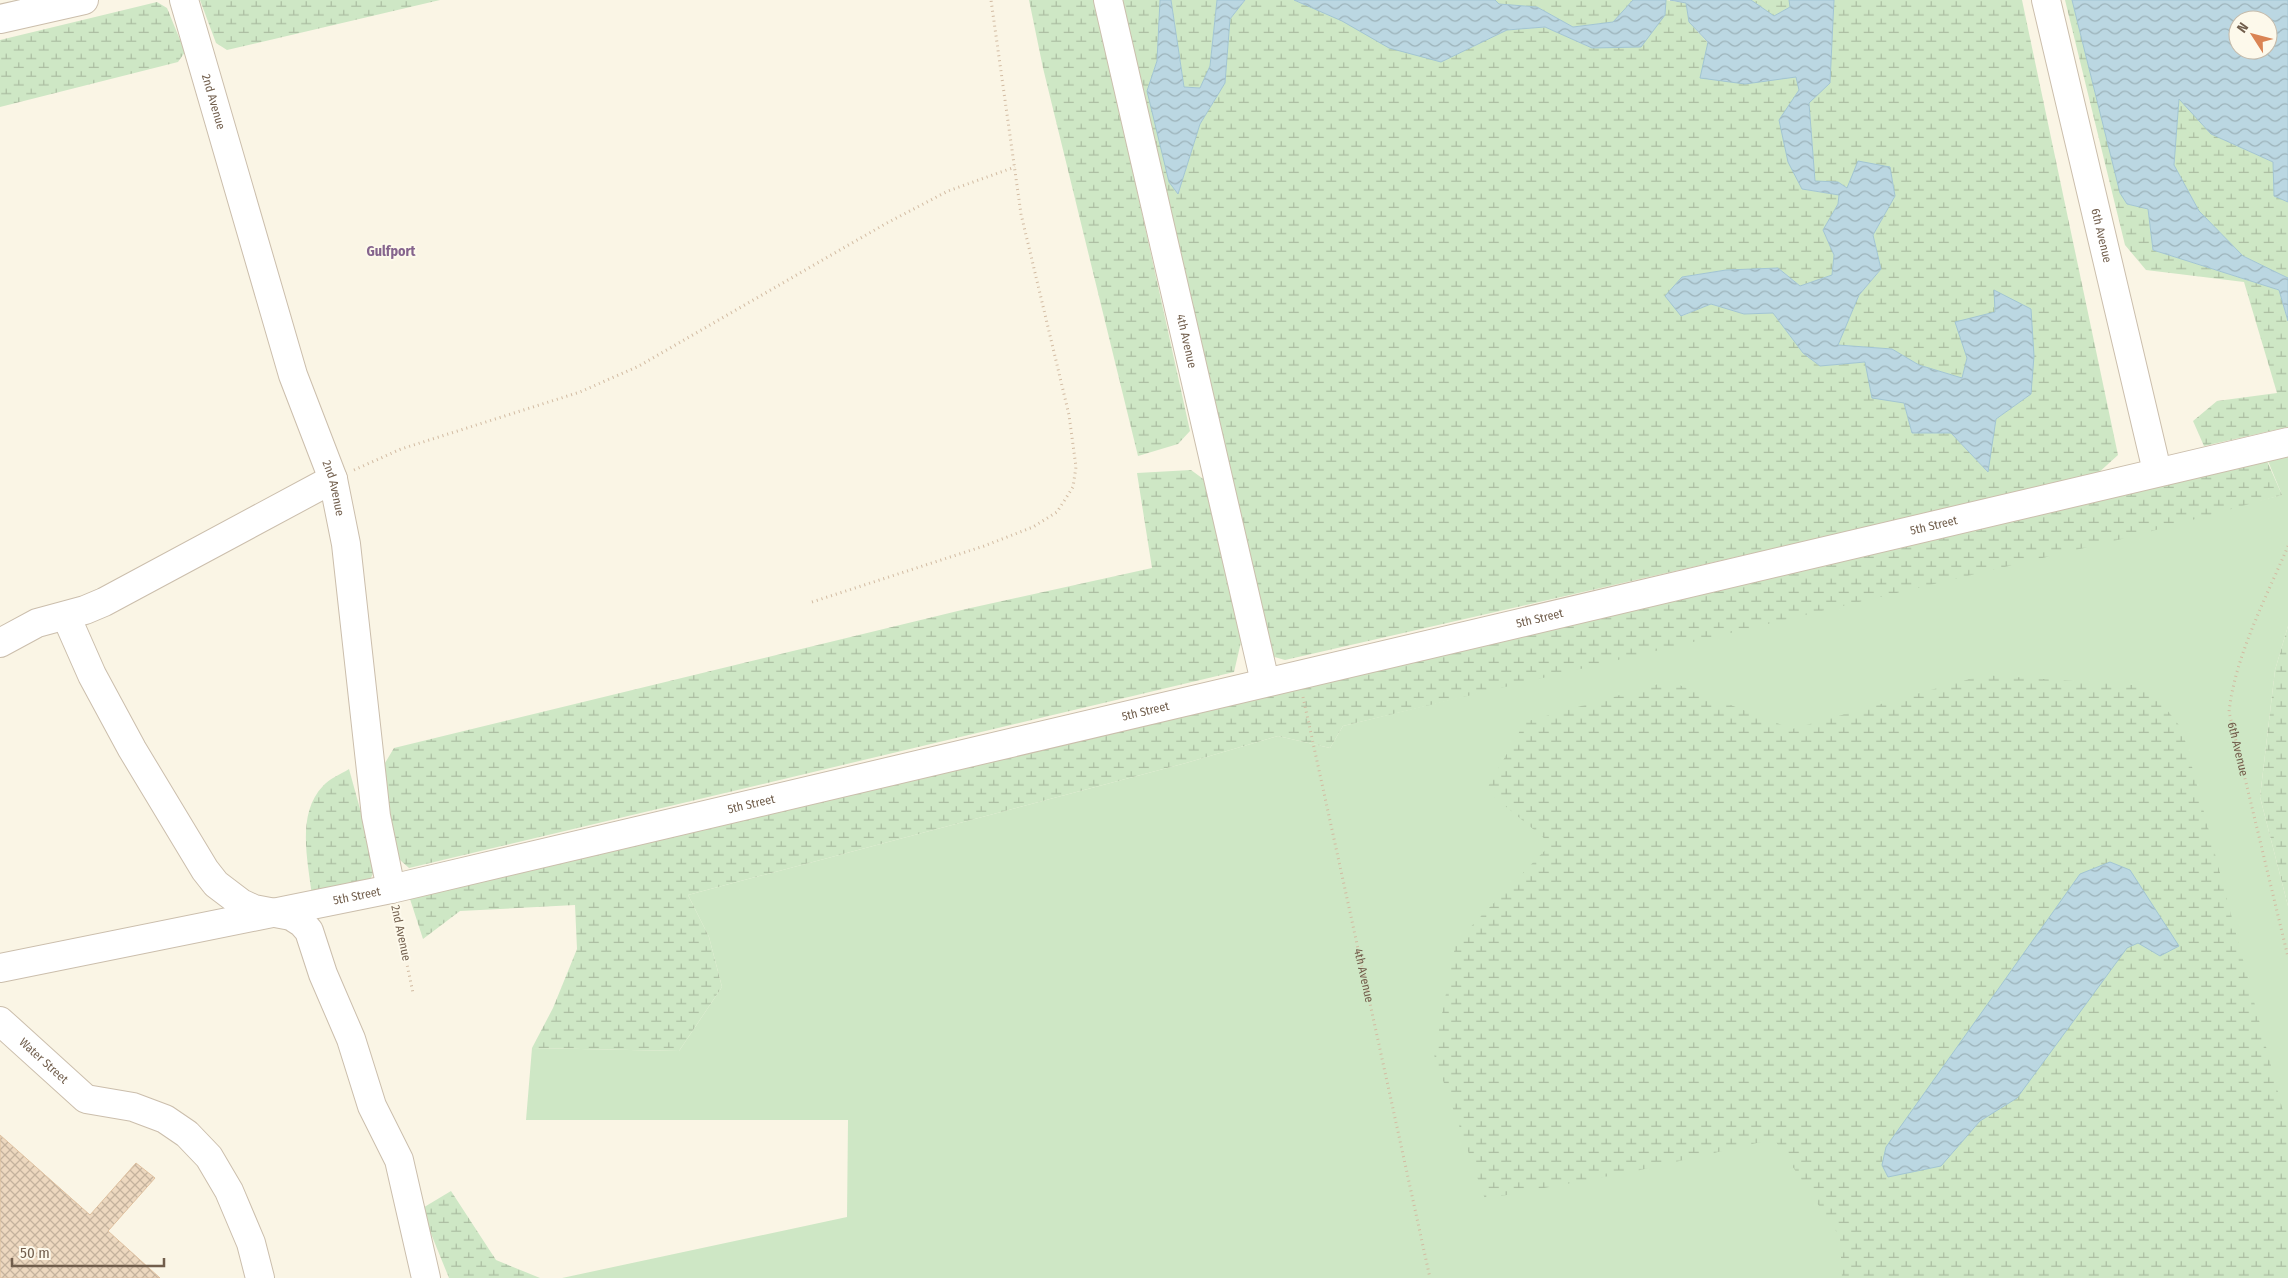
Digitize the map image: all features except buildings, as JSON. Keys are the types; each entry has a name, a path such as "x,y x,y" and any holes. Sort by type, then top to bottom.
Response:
{"street":[{"path":"0,19 84,0"},
{"name":"2nd Avenue","path":"184,0 293,375 333,479 346,544 376,816 391,889"},
{"name":"4th Avenue","path":"1108,0 1265,682"},
{"name":"6th Avenue","path":"2046,0 2157,471"},
{"name":"5th Street","path":"0,968 391,889 2157,471 2288,442"},
{"path":"0,643 37,623 66,616 104,602 333,479"},
{"path":"66,616 92,675 132,749 205,870 228,894 254,909 291,916 302,922 309,931 323,974 351,1039 377,1119 398,1160 426,1278"},
{"name":"Water Street","path":"0,1021 86,1099 133,1107 165,1119 187,1134 209,1157 229,1191 251,1243 260,1278"}],"path":[{"path":"812,602 975,550 1033,527 1057,512 1072,487 1076,467 1069,415 1021,214 991,0"},
{"path":"333,479 401,449 580,392 639,366 885,224 948,191 1015,166"},
{"name":"6th Avenue","path":"2288,546 2240,666 2232,689 2229,712 2288,957"},
{"name":"4th Avenue","path":"1298,674 1430,1278"},
{"name":"2nd Avenue","path":"391,889 413,993"}],"green space":[{"path":"200,0 440,0 227,50 216,43"},
{"path":"1029,0 1095,0 1190,431 1178,444 1138,456 1043,68"},
{"path":"1118,0 1160,0 1157,61 1147,91 1178,194 1200,124 1225,83 1230,19 1245,0 1294,0 1441,62 1507,30 1545,27 1592,48 1665,15 1666,0 1686,3 1689,22 1745,84 1796,76 1800,90 1779,120 1802,189 1839,195 1838,204 1823,230 1834,255 1832,275 1800,286 1778,268 1726,270 1682,277 1682,316 1711,304 1744,314 1773,313 1803,353 1820,366 1865,362 1904,403 1912,433 1951,433 1987,471 1996,419 2031,394 1995,290 1995,312 1967,358 1962,378 1919,365 1892,349 1838,345 1859,295 1881,269 1873,235 1895,196 1890,167 1847,188 1838,182 1815,181 1809,102 1830,83 1834,0 2022,0 2118,455 2096,475 1285,660 1267,655"},
{"path":"1171,0 1217,0 1210,66 1200,88 1184,87"},
{"path":"1495,0 1633,0 1614,22 1573,27 1537,7 1499,4"},
{"path":"1751,0 1789,0 1790,7 1774,16"},
{"path":"2065,0 2072,0 2127,204 2148,209 2153,250 2279,290 2288,321 2288,427 2204,446 2193,421 2217,401 2277,393 2244,282 2146,270 2125,245"},
{"path":"157,2 167,8 185,52 178,62 0,107 0,40"},
{"path":"2179,98 2211,134 2273,162 2274,195 2288,202 2288,278 2243,256 2199,211 2174,165"},
{"path":"2288,457 2288,626 2275,670 2260,797 2288,906 2288,1278 562,1278 847,1217 848,1120 526,1120 532,1048 679,1051 722,987 709,937 688,895 1186,763 1278,736 1330,748 1343,726 2282,495 2268,461"},
{"path":"2267,461 2282,495 2134,536 1343,726 1330,748 1278,736 1186,763 688,895 709,937 722,987 679,1051 532,1048 553,1008 577,949 575,905 460,911 423,939 409,896"},
{"path":"1191,470 1206,481 1241,642 1234,672 409,868 391,852 382,768 394,748 966,609 1152,568 1137,473"},
{"path":"2288,626 2288,906 2260,797 2275,670"},
{"path":"1984,675 2148,686 2182,729 2288,1130 2288,1278 1842,1278 1840,1237 1774,1139 1636,1171 1485,1199 1434,1055 1456,942 1551,844 1486,790 1525,722 1669,681 1792,729","holes":["2130,870 2138,943 2127,948 2017,1098 1980,1121"]},
{"path":"349,769 376,867 370,880 312,896 306,838 309,810 323,786"},
{"path":"451,1191 496,1260 540,1278 449,1278 421,1209"}],"water":[{"path":"1160,0 1171,0 1184,87 1200,88 1210,66 1217,0 1245,0 1230,19 1225,83 1200,124 1178,194 1169,182 1147,91 1157,61"},
{"path":"1294,0 1495,0 1499,4 1537,7 1573,27 1613,22 1633,0 1666,0 1665,15 1641,47 1592,48 1545,27 1507,30 1441,62 1389,48 1342,21"},
{"path":"1670,0 1751,0 1774,16 1790,7 1789,0 1834,0 1830,83 1809,103 1815,181 1838,182 1847,188 1858,161 1890,167 1895,196 1873,235 1881,269 1859,295 1838,345 1892,349 1919,365 1962,378 1967,358 1955,322 1995,312 1994,290 2031,309 2034,356 2031,394 1996,419 1988,472 1951,433 1912,433 1904,403 1872,398 1865,362 1820,366 1803,353 1773,313 1744,314 1711,304 1681,316 1665,296 1682,277 1726,270 1778,268 1800,286 1832,275 1834,255 1823,230 1838,204 1839,195 1802,189 1788,162 1779,120 1799,90 1796,77 1745,84 1700,78 1708,42 1689,22 1686,3"},
{"path":"2072,0 2288,0 2288,202 2274,196 2273,162 2211,134 2179,99 2174,165 2199,211 2243,256 2288,278 2288,321 2279,290 2153,250 2148,209 2127,204 2120,193"},
{"path":"2110,862 2130,870 2179,946 2160,956 2138,943 2127,948 2017,1098 1980,1121 1941,1166 1888,1177 1882,1165 1886,1147 2080,874"}],"district":[{"name":"Gulfport","path":"391,251"}]}
